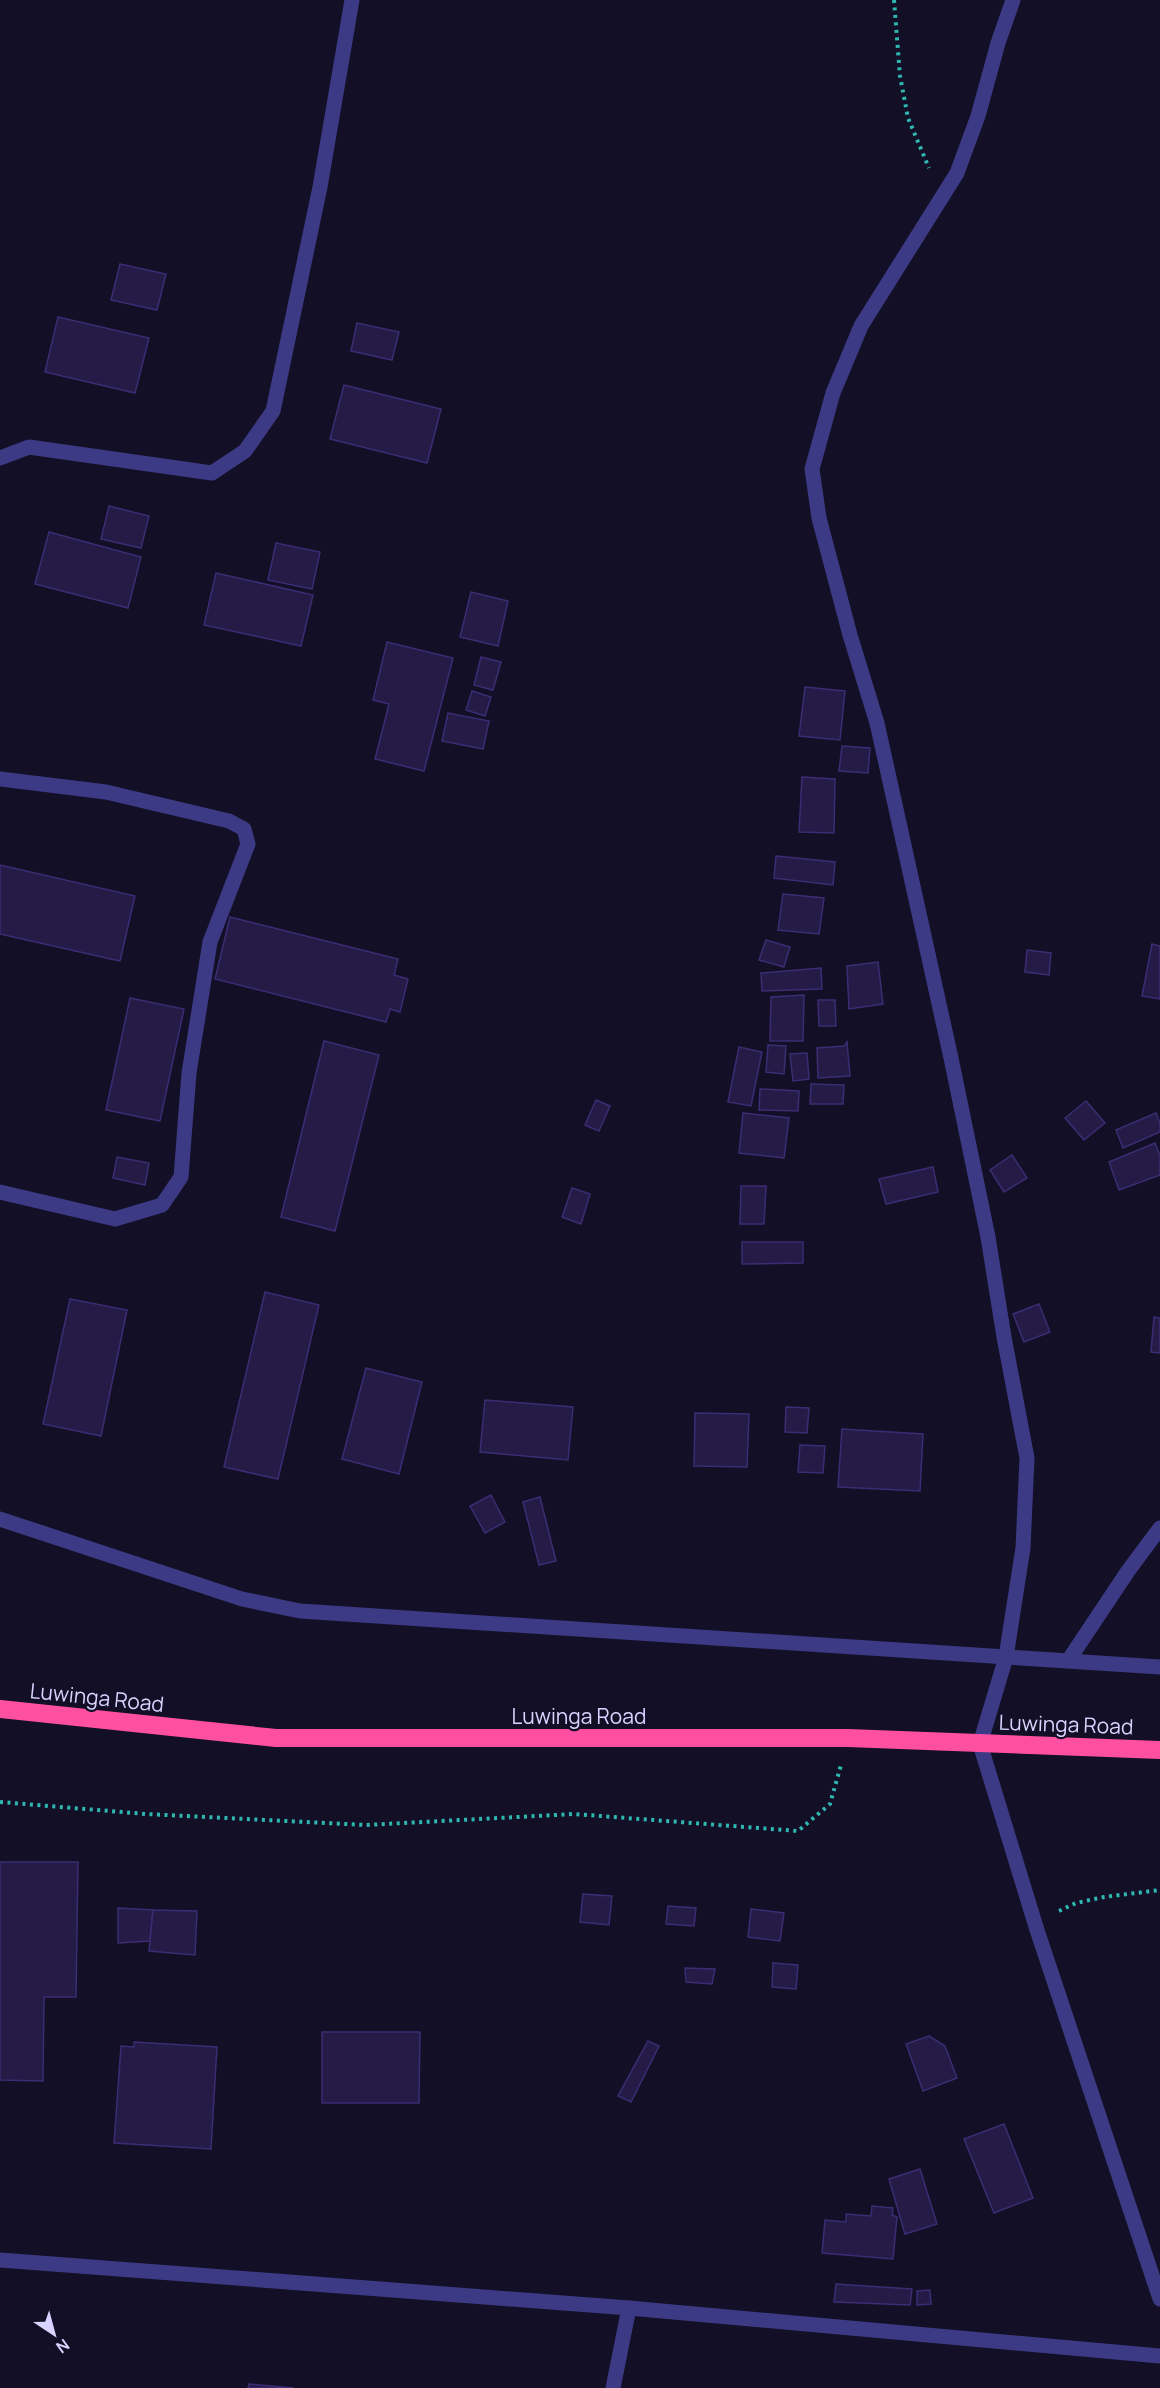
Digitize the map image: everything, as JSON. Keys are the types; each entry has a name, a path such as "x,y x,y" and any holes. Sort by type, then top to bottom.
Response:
{"highway":[{"name":"Luwinga Road","path":"0,1709 276,1738 848,1738 1160,1750"}],"street":[{"path":"0,458 29,447 212,472 245,451 273,411 320,188 352,0"},
{"path":"1013,0 998,43 978,116 957,173 861,326 832,393 812,468 822,529 850,635 877,723 951,1058 988,1237 1027,1458 1023,1548 1006,1657 980,1744 1037,1930 1160,2299"},
{"path":"0,779 106,792 229,821 244,829 248,844 210,942 189,1072 181,1177 162,1205 115,1219 0,1192"},
{"path":"0,1520 242,1599 300,1611 1160,1667"},
{"path":"1068,1661 1160,1528"},
{"path":"0,2260 629,2308 1160,2356"},
{"path":"613,2388 629,2308"}],"path":[{"path":"894,0 900,76 908,118 927,161 939,204"},
{"path":"0,1802 146,1814 366,1825 574,1815 798,1831 830,1804 848,1738"},
{"path":"1037,1930 1058,1911 1076,1903 1120,1897 1141,1891 1160,1890"}],"building":[{"path":"120,264 166,274 157,310 111,300"},
{"path":"58,317 149,338 135,393 45,372"},
{"path":"357,323 399,332 392,360 351,351"},
{"path":"344,385 441,409 427,463 330,439"},
{"path":"109,506 149,516 141,548 101,539"},
{"path":"49,532 141,557 128,608 35,584"},
{"path":"276,543 320,552 312,589 268,580"},
{"path":"216,573 313,595 301,646 204,625"},
{"path":"471,592 508,601 498,646 460,637"},
{"path":"387,642 453,658 424,771 375,759 389,704 373,700"},
{"path":"481,657 501,662 493,690 474,685"},
{"path":"805,687 845,691 840,740 799,736"},
{"path":"472,691 491,697 485,716 466,710"},
{"path":"448,713 489,721 483,749 442,741"},
{"path":"842,746 870,748 868,773 839,771"},
{"path":"802,777 835,779 834,833 799,832"},
{"path":"776,856 835,862 833,885 774,878"},
{"path":"0,865 135,896 120,961 0,934"},
{"path":"783,894 824,898 819,934 778,930"},
{"path":"230,917 398,959 394,975 408,979 400,1012 390,1009 386,1022 215,979"},
{"path":"766,940 790,947 784,967 759,960"},
{"path":"1152,944 1160,946 1160,999 1142,996"},
{"path":"1027,950 1051,953 1049,975 1025,972"},
{"path":"878,962 883,1004 849,1009 847,966"},
{"path":"821,968 822,989 762,991 761,973"},
{"path":"804,995 803,1041 770,1041 771,997"},
{"path":"130,998 184,1009 160,1121 106,1110"},
{"path":"818,1000 835,1000 836,1026 819,1026"},
{"path":"324,1041 379,1055 335,1231 281,1217"},
{"path":"847,1042 850,1076 818,1078 817,1048 844,1046"},
{"path":"768,1045 786,1046 784,1074 766,1072"},
{"path":"739,1047 762,1052 751,1106 728,1102"},
{"path":"807,1053 809,1079 793,1081 790,1054"},
{"path":"811,1084 844,1085 843,1104 810,1104"},
{"path":"760,1089 799,1091 798,1111 759,1110"},
{"path":"596,1100 610,1106 599,1131 585,1125"},
{"path":"1086,1101 1105,1123 1084,1140 1065,1118"},
{"path":"743,1113 789,1118 784,1158 739,1153"},
{"path":"1156,1113 1160,1123 1160,1132 1123,1148 1116,1130"},
{"path":"1155,1143 1160,1156 1160,1175 1119,1190 1109,1162"},
{"path":"1012,1155 1027,1178 1004,1192 990,1170"},
{"path":"117,1157 149,1163 145,1185 113,1178"},
{"path":"933,1167 938,1192 886,1204 879,1179"},
{"path":"741,1186 766,1186 764,1224 740,1224"},
{"path":"572,1188 590,1194 581,1224 562,1217"},
{"path":"742,1242 803,1242 803,1263 742,1264"},
{"path":"265,1292 319,1305 278,1479 224,1467"},
{"path":"70,1299 127,1310 101,1436 43,1424"},
{"path":"1039,1304 1050,1332 1024,1342 1013,1314"},
{"path":"1154,1317 1160,1318 1160,1353 1151,1352"},
{"path":"366,1368 422,1382 399,1474 342,1459"},
{"path":"485,1400 573,1407 568,1460 480,1452"},
{"path":"786,1407 809,1408 807,1433 785,1432"},
{"path":"695,1413 749,1414 747,1467 694,1466"},
{"path":"842,1429 923,1434 920,1491 838,1487"},
{"path":"800,1445 825,1446 823,1473 798,1472"},
{"path":"491,1495 505,1522 485,1533 470,1506"},
{"path":"540,1497 556,1561 539,1565 523,1502"},
{"path":"0,1862 78,1862 76,1997 44,1997 43,2081 0,2080"},
{"path":"583,1894 612,1896 609,1925 580,1922"},
{"path":"668,1906 696,1908 694,1926 666,1924"},
{"path":"118,1908 153,1910 150,1941 118,1943"},
{"path":"751,1909 784,1913 780,1941 748,1937"},
{"path":"153,1910 197,1911 195,1955 149,1951"},
{"path":"773,1963 798,1965 796,1989 772,1987"},
{"path":"685,1968 715,1969 712,1984 686,1982"},
{"path":"322,2032 420,2032 419,2103 322,2103"},
{"path":"929,2036 945,2046 957,2078 923,2091 906,2044"},
{"path":"648,2041 659,2046 631,2102 618,2096"},
{"path":"134,2042 217,2047 211,2149 114,2143 121,2046 134,2047"},
{"path":"1004,2124 1033,2198 994,2213 964,2139"},
{"path":"920,2169 937,2224 905,2234 889,2179"},
{"path":"872,2206 893,2208 892,2215 897,2217 893,2259 822,2253 825,2220 846,2222 846,2214 871,2216"},
{"path":"836,2284 912,2289 910,2305 834,2302"},
{"path":"930,2290 931,2304 917,2305 917,2291"},
{"path":"249,2384 294,2388 248,2388"}]}
